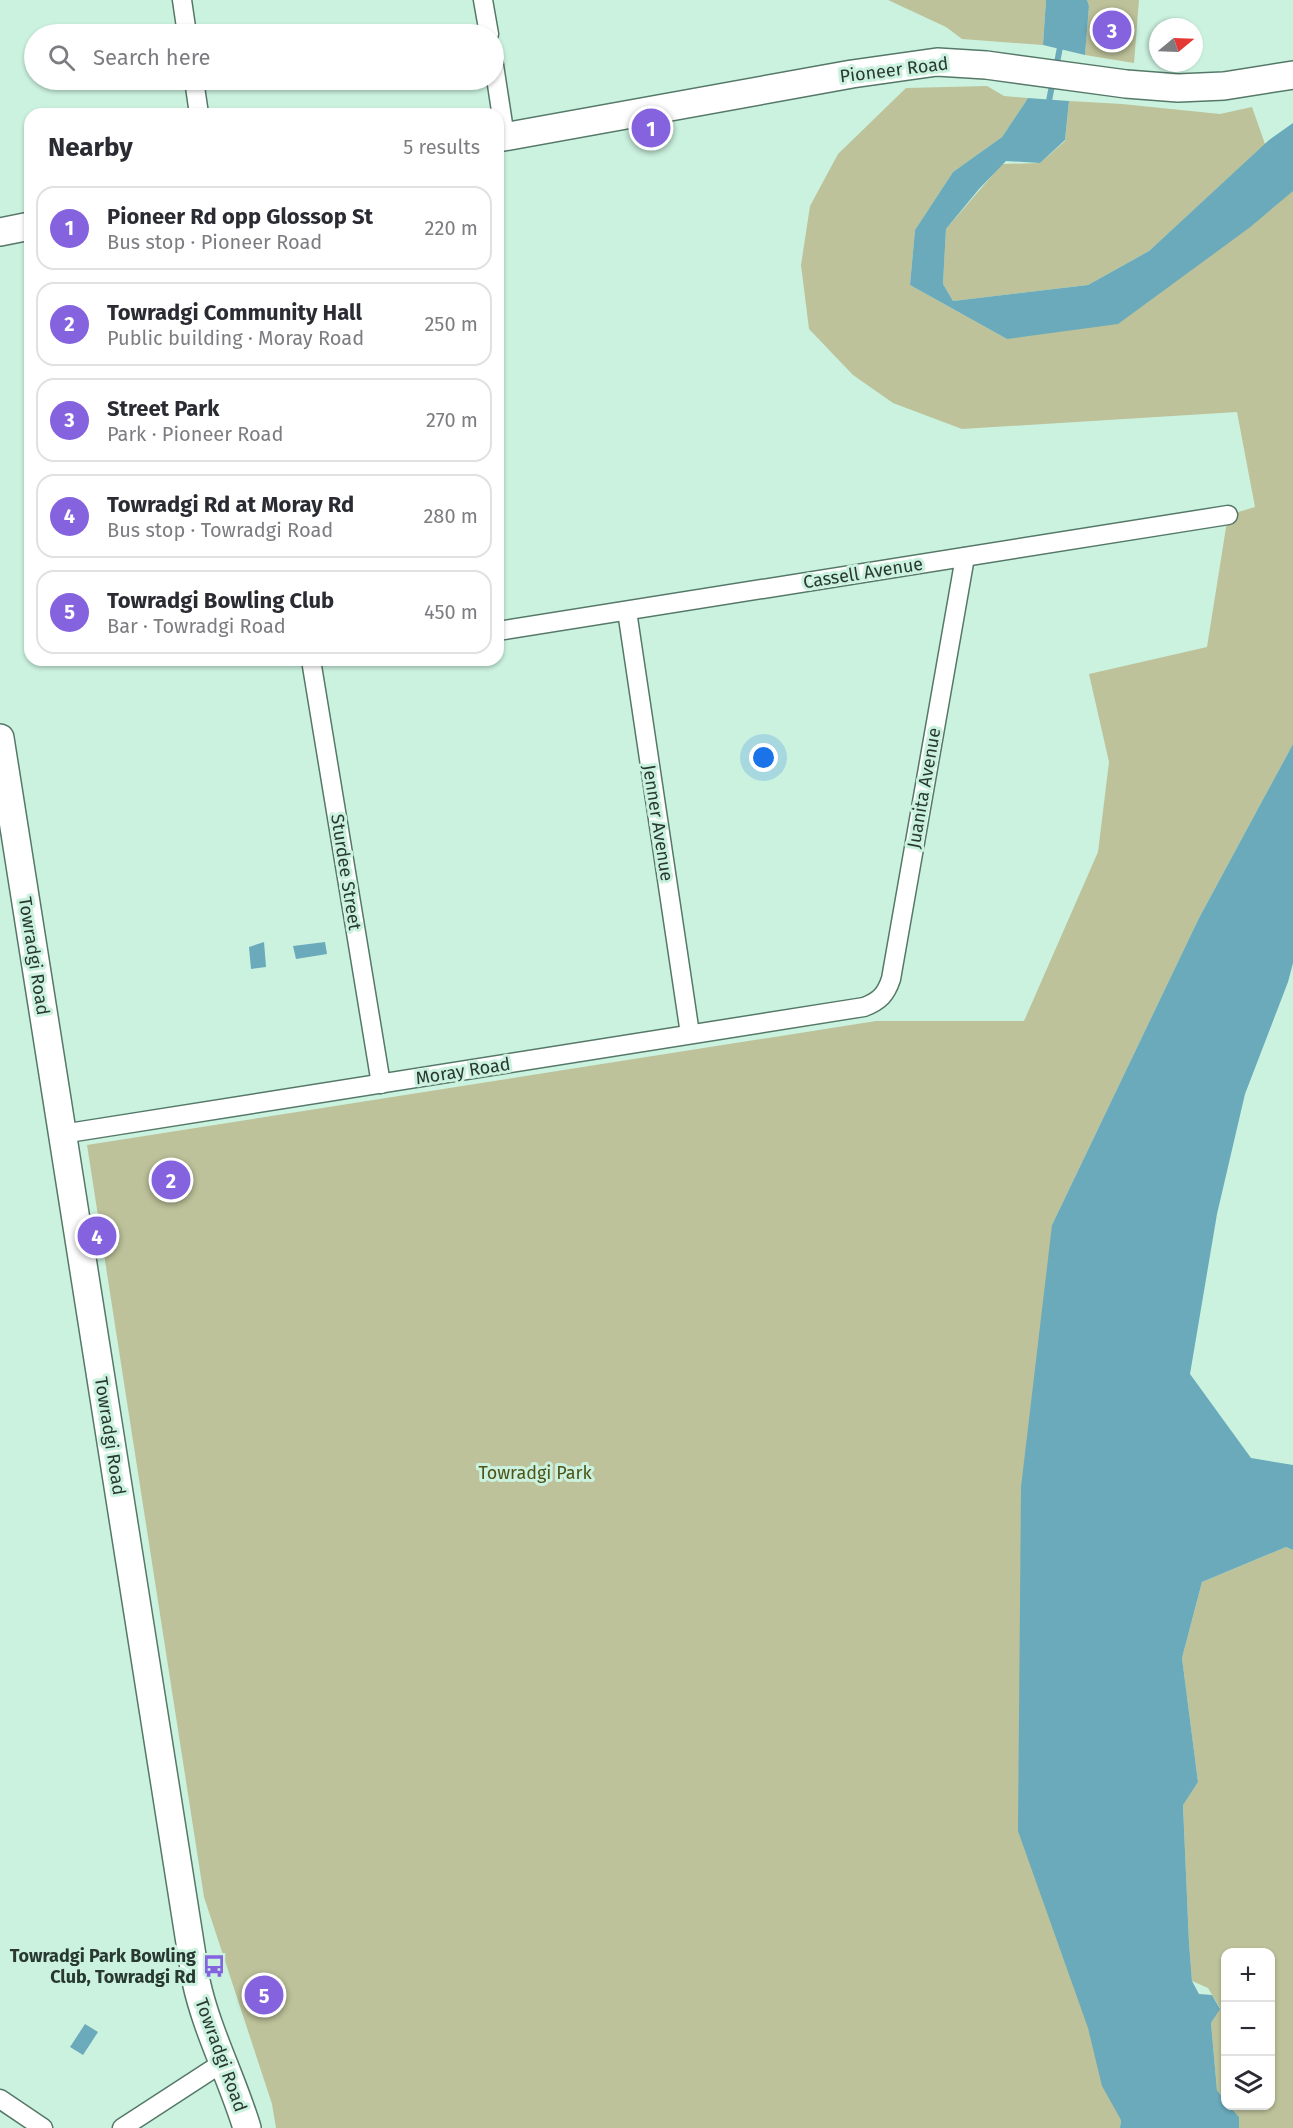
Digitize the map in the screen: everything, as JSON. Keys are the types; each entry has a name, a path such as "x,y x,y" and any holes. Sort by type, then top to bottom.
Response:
{"main road":[{"name":"Pioneer Road","path":"504,137 907,65 962,62 1156,87 1200,88 1293,75"},
{"path":"0,232 24,227"},
{"name":"Towradgi Road","path":"0,738 196,1981 209,2030 247,2128"}],"street":[{"path":"182,0 186,24"},
{"path":"483,0 487,24"},
{"path":"195,90 198,108"},
{"path":"496,90 498,108"},
{"name":"Cassell Avenue","path":"504,630 1228,515"},
{"name":"Juanita Avenue","path":"864,1007 878,1002 886,992 891,979 965,557"},
{"name":"Jenner Avenue","path":"627,611 690,1034"},
{"name":"Sturdee Street","path":"312,666 381,1084"},
{"name":"Moray Road","path":"62,1134 864,1007"},
{"path":"122,2128 222,2062"},
{"path":"0,2099 44,2128"}],"green space":[{"path":"888,0 1046,0 1043,45 962,39 946,27"},
{"path":"1087,0 1139,0 1134,63 1085,55 1089,6"},
{"name":"Towradgi Park","path":"987,86 1004,96 1028,98 1002,137 953,172 915,230 910,285 1007,339 1293,190 1293,744 1199,918 1052,1225 1120,2128 276,2128 272,2104 204,1897 87,1145 876,1021 1024,1021 1098,852 1109,762 1089,674 1207,647 1228,515 1255,507 1237,412 962,429 893,403 853,375 809,329 801,265 810,206 838,154 906,88"},
{"path":"1069,101 1220,114 1252,107 1265,144 1149,251 1088,285 953,301 943,284 946,229 1002,164 1040,163 1065,141"},
{"path":"1286,1547 1293,1550 1293,2128 1239,2128 1239,2117 1233,2110 1275,2110 1275,1948 1221,1948 1221,2096 1217,2090 1211,2023 1220,2008 1208,1988 1192,1981 1183,1804 1198,1782 1182,1658 1202,1582"}],"water":[{"path":"1046,0 1087,0 1089,6 1085,55 1043,45"},
{"path":"1028,98 1069,101 1065,140 1040,163 1006,161 946,229 943,284 953,301 1088,285 1149,251 1269,140 1293,123 1293,191 1249,228 1118,324 1007,339 910,285 915,230 953,172 1002,137"},
{"path":"1293,744 1293,963 1288,982 1245,1094 1217,1214 1190,1374 1251,1458 1293,1465 1293,1550 1286,1547 1202,1582 1182,1658 1198,1782 1183,1805 1192,1981 1199,1994 1212,1995 1220,2009 1211,2023 1217,2090 1221,2096 1221,2110 1233,2110 1239,2117 1239,2128 1120,2128 1121,2120 1102,2086 1088,2028 1018,1831 1021,1487 1052,1225 1199,918"},
{"path":"264,942 266,967 251,969 249,947"},
{"path":"325,942 327,954 296,959 293,946"},
{"path":"85,2024 98,2032 83,2055 70,2047"}],"waterway":[{"path":"1056,68 1061,42"},
{"path":"1048,106 1053,80"}],"place":[{"name":"Street Park","path":"1112,30"},
{"name":"Pioneer Rd opp Glossop St","path":"651,128"},
{"name":"Towradgi Community Hall","path":"171,1180"},
{"name":"Towradgi Rd at Moray Rd","path":"97,1236"},
{"name":"Towradgi Park Bowling Club, Towradgi Rd","path":"214,1966"},
{"name":"Towradgi Bowling Club","path":"264,1995"}]}
